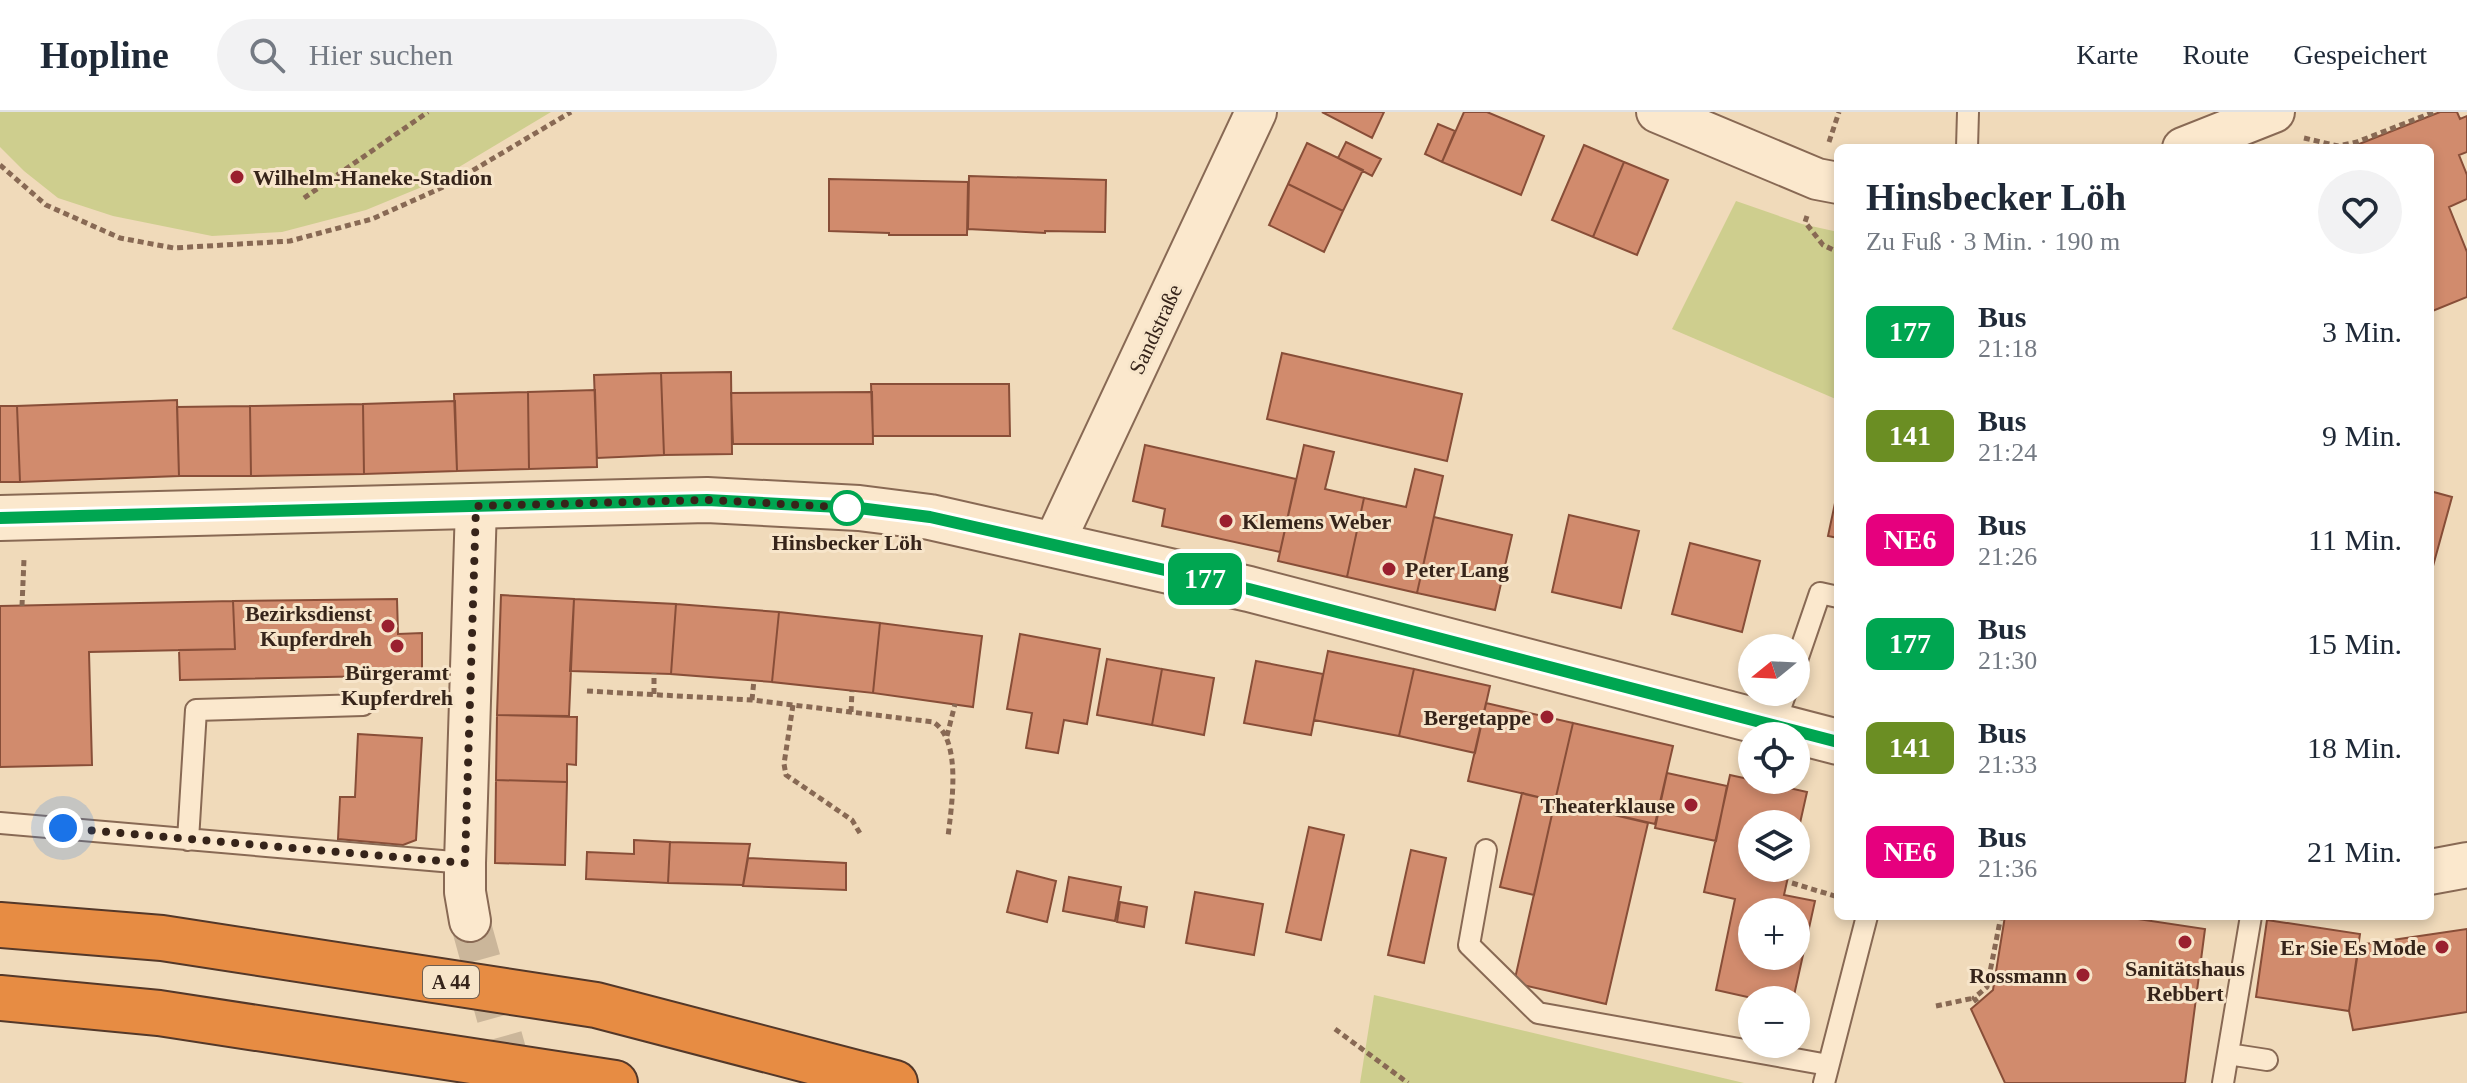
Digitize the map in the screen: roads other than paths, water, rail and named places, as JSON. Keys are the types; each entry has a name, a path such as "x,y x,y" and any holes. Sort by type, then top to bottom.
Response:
{"highway":[{"name":"A 44","path":"0,925 162,938 596,1005 895,1083"},
{"path":"0,998 159,1013 615,1083"}],"street":[{"name":"Sandstraße","path":"1053,545 1256,112"},
{"path":"1657,112 1817,179 1834,182"},
{"path":"2193,144 2270,114"},
{"path":"0,518 707,500 859,508 930,517 1780,709 1834,740"},
{"path":"470,921 465,892 465,863 476,506"},
{"path":"2434,871 2467,865"}],"lane":[{"path":"1967,144 1968,112"},
{"path":"1806,634 1820,593 1834,596"},
{"path":"188,840 196,710 363,705"},
{"path":"0,823 465,863"},
{"path":"1486,850 1469,945 1538,1013 1826,1074 1866,920"},
{"path":"2223,1083 2250,920"},
{"path":"2228,1054 2267,1060"}],"tunnel":[{"path":"470,921 515,1083"}],"place":[{"name":"Wilhelm-Haneke-Stadion","path":"237,177"},
{"name":"Hinsbecker Löh","path":"847,508"},
{"name":"Klemens Weber","path":"1226,521"},
{"name":"Peter Lang","path":"1389,569"},
{"name":"Bezirksdienst Kupferdreh","path":"388,626"},
{"name":"Bürgeramt Kupferdreh","path":"397,646"},
{"name":"Bergetappe","path":"1547,717"},
{"name":"Theaterklause","path":"1691,805"},
{"name":"Sanitätshaus Rebbert","path":"2185,942"},
{"name":"Er Sie Es Mode","path":"2442,947"},
{"name":"Rossmann","path":"2083,975"}]}
